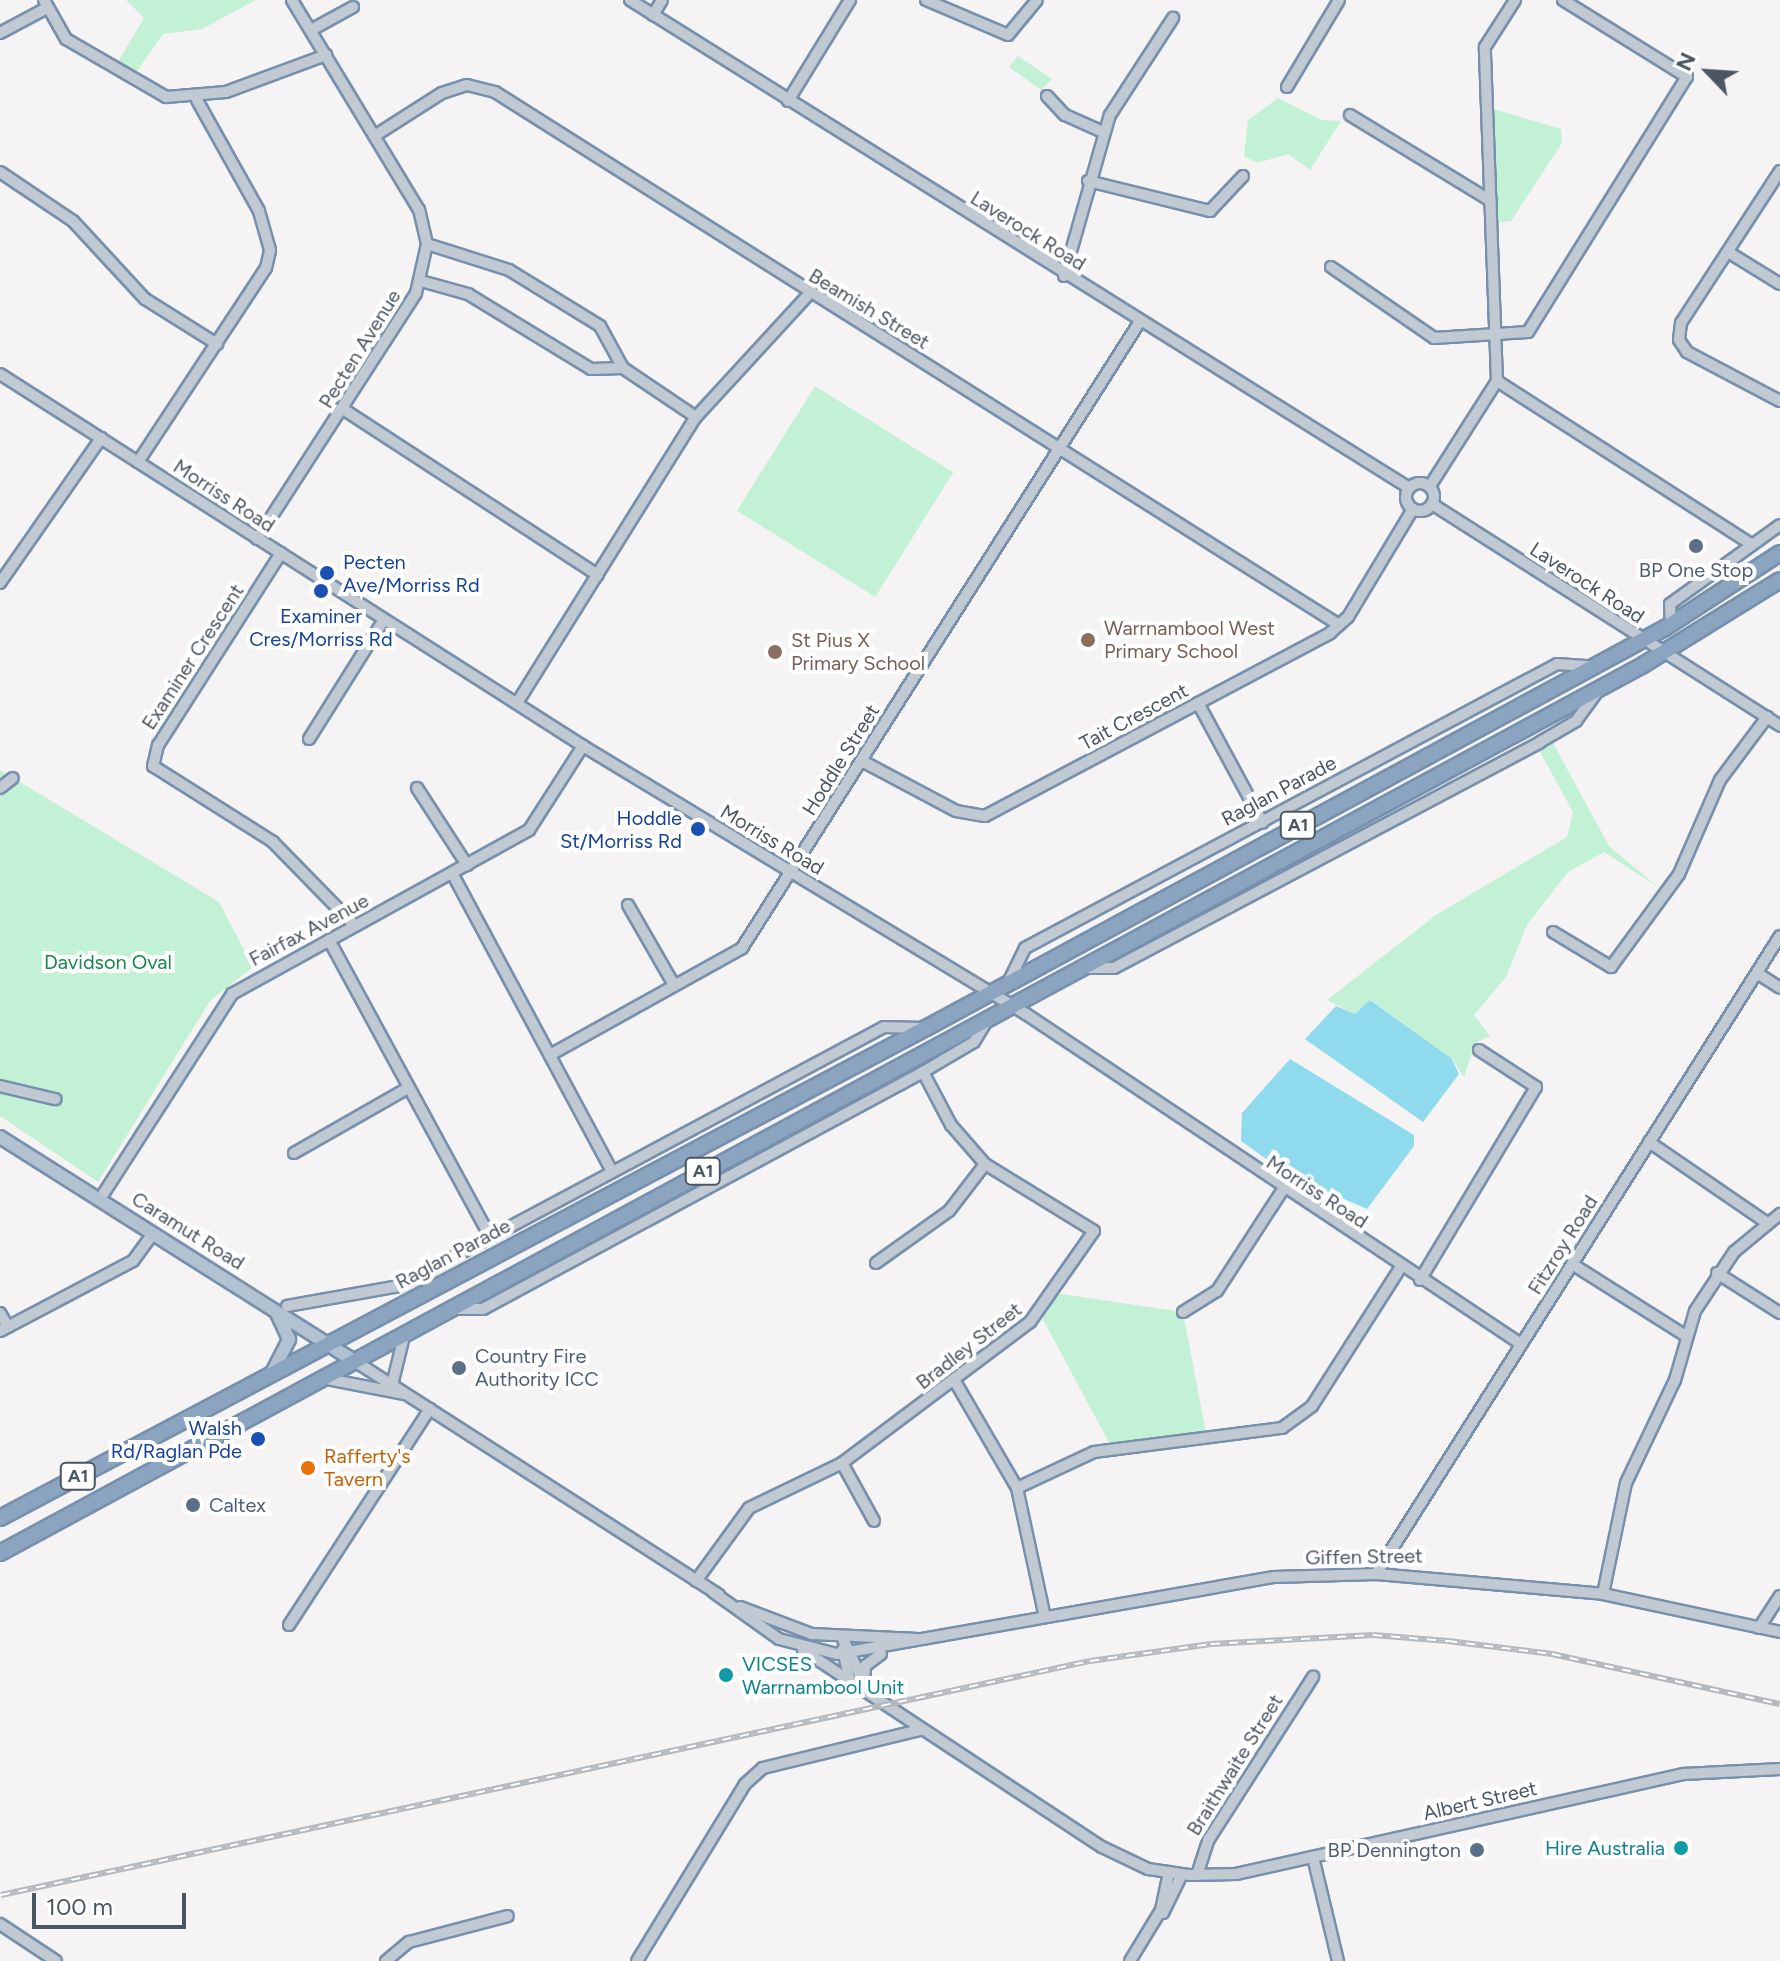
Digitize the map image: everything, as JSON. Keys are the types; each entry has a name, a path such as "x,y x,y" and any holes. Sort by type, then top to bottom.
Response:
{"highway":[{"name":"Raglan Parade","path":"0,1518 926,1028 1671,624 1780,553"},
{"name":"A1","path":"0,1553 316,1376 450,1309 1598,690 1667,652 1780,580"},
{"path":"403,1303 412,1328"}],"main road":[{"name":"Caramut Road","path":"0,1137 153,1233 281,1308 353,1360"},
{"path":"272,1373 289,1339 281,1308"}],"street":[{"name":"Pecten Avenue","path":"257,539 343,409 421,281 427,244 419,210 292,0"},
{"name":"Laverock Road","path":"630,0 1139,323 1409,488"},
{"path":"653,15 662,0"},
{"path":"788,101 850,0"},
{"path":"926,0 1008,35 1037,0"},
{"path":"1287,87 1339,0"},
{"path":"1430,486 1409,488 1413,509 1432,504 1430,486 1497,381 1485,47 1515,0"},
{"path":"1331,267 1434,338 1495,338 1528,332 1687,77 1563,0"},
{"path":"0,33 45,4 66,39 139,86 197,100 326,55"},
{"path":"311,30 353,7"},
{"path":"1064,276 1103,132 1173,18"},
{"name":"Beamish Street","path":"376,135 442,93 467,85 495,92 809,294 1061,447 1339,625"},
{"path":"1047,96 1065,115 1103,132"},
{"path":"138,462 217,344 270,250 259,211 197,100"},
{"path":"1350,115 1491,201"},
{"path":"1780,171 1681,323 1679,340 1687,352 1780,401"},
{"path":"0,172 73,221 145,299 217,344"},
{"path":"1088,181 1210,211 1243,176"},
{"path":"427,244 509,270 600,326 623,368 696,417"},
{"path":"1728,252 1780,284"},
{"path":"421,281 468,294 591,369 623,368"},
{"path":"517,703 696,417 809,294"},
{"name":"Hoddle Street","path":"550,1055 742,948 1139,323"},
{"name":"Morriss Road","path":"0,374 583,746 1010,1005 1282,1191 1521,1344"},
{"path":"1497,381 1752,545"},
{"path":"343,409 598,575"},
{"path":"0,583 101,438"},
{"name":"Laverock Road","path":"1432,504 1780,726"},
{"name":"Tait Crescent","path":"862,761 956,811 985,816 1339,625 1413,509"},
{"path":"1671,624 1670,604 1780,525"},
{"name":"Examiner Crescent","path":"281,553 158,745 153,766 273,842 355,926"},
{"path":"309,739 383,621"},
{"name":"Raglan Parade","path":"1008,983 1025,948 1557,664 1589,666"},
{"path":"1198,703 1263,823"},
{"path":"1553,932 1611,967 1679,874 1720,780 1767,717"},
{"name":"Fairfax Avenue","path":"100,1199 232,994 529,830 583,746"},
{"path":"0,788 13,778"},
{"path":"417,788 467,865"},
{"path":"452,873 611,1169"},
{"path":"628,905 674,985"},
{"name":"Fitzroy Road","path":"1376,1574 1780,936"},
{"path":"329,940 489,1235"},
{"path":"1757,973 1780,988"},
{"path":"450,1309 483,1309 923,1072 974,1042 990,1016"},
{"name":"Raglan Parade","path":"281,1308 394,1288 611,1169 884,1027 926,1028"},
{"path":"1420,1280 1536,1087 1479,1050"},
{"name":"Bradley Street","path":"696,1581 749,1508 842,1463 956,1383 1049,1303 1094,1231 985,1164 951,1125 923,1072"},
{"path":"0,1086 55,1099"},
{"path":"294,1153 408,1088"},
{"path":"1649,1142 1766,1222"},
{"path":"876,1263 949,1211 985,1164"},
{"path":"1183,1312 1217,1291 1282,1191"},
{"path":"1603,1594 1626,1483 1675,1380 1686,1336 1717,1273 1766,1222 1780,1214"},
{"path":"0,1313 4,1329 133,1261 153,1233"},
{"path":"1572,1264 1686,1336"},
{"path":"1017,1488 1094,1452 1289,1424 1312,1406 1401,1267"},
{"path":"1717,1273 1780,1313"},
{"path":"394,1288 403,1303"},
{"path":"392,1385 396,1350 412,1328"},
{"path":"353,1360 713,1592"},
{"path":"316,1376 406,1394"},
{"path":"956,1383 1017,1488 1044,1613"},
{"path":"289,1625 430,1409"},
{"path":"842,1463 874,1521"},
{"name":"Giffen Street","path":"798,1647 845,1655 890,1650 1044,1613 1274,1577 1376,1574 1603,1594 1780,1632"},
{"name":"Giffen Street","path":"713,1592 784,1625 843,1639 948,1635"},
{"name":"Albert Street","path":"713,1592 1102,1847 1169,1872 1189,1874 1313,1857 1684,1774 1780,1769"},
{"path":"1759,1628 1780,1596"},
{"path":"843,1639 852,1685"},
{"path":"869,1693 867,1663 890,1650"},
{"path":"845,1655 869,1693"},
{"name":"Braithwaite Street","path":"1130,1961 1175,1898 1209,1839 1313,1677"},
{"path":"637,1961 745,1784 763,1768 920,1730"},
{"path":"1313,1857 1338,1961"},
{"name":"Braithwaite Street","path":"1152,1927 1169,1872"},
{"path":"386,1961 409,1942 508,1916"},
{"path":"0,1924 56,1961"}],"green space":[{"path":"126,0 256,0 202,29 163,34 130,81 113,70 144,18"},
{"path":"1018,56 1052,79 1041,90 1009,67"},
{"path":"1278,98 1322,120 1341,121 1310,170 1288,154 1257,163 1244,156 1248,120"},
{"path":"1487,107 1561,129 1562,143 1511,221 1491,223"},
{"path":"815,386 953,472 875,597 737,511"},
{"path":"1553,743 1609,846 1658,887 1604,852 1568,872 1527,925 1506,977 1474,1015 1490,1036 1475,1043 1464,1077 1451,1058 1371,1000 1355,1014 1327,1000 1436,915 1567,837 1573,812 1539,750"},
{"name":"Davidson Oval","path":"0,770 219,902 253,967 210,1001 98,1182 0,1116"},
{"path":"1055,1293 1183,1312 1207,1439 1113,1450 1039,1312"}],"water":[{"path":"1370,1000 1451,1058 1459,1074 1423,1122 1305,1039 1336,1006 1355,1014"},
{"path":"1290,1059 1414,1135 1414,1146 1367,1209 1289,1175 1241,1141 1242,1113"}],"railway":[{"path":"1,1895 1090,1661 1211,1644 1373,1635 1448,1641 1552,1654 1780,1704"}],"place":[{"name":"BP One Stop","path":"1696,546"},
{"name":"Pecten Ave/Morriss Rd","path":"327,573"},
{"name":"Examiner Cres/Morriss Rd","path":"321,591"},
{"name":"Warrnambool West Primary School","path":"1088,640"},
{"name":"St Pius X Primary School","path":"775,652"},
{"name":"Hoddle St/Morriss Rd","path":"698,829"},
{"name":"Country Fire Authority ICC","path":"459,1368"},
{"name":"Walsh Rd/Raglan Pde","path":"258,1439"},
{"name":"Rafferty's Tavern","path":"308,1468"},
{"name":"Caltex","path":"193,1505"},
{"name":"VICSES Warrnambool Unit","path":"726,1675"},
{"name":"Hire Australia","path":"1681,1848"},
{"name":"BP Dennington","path":"1477,1850"}]}
